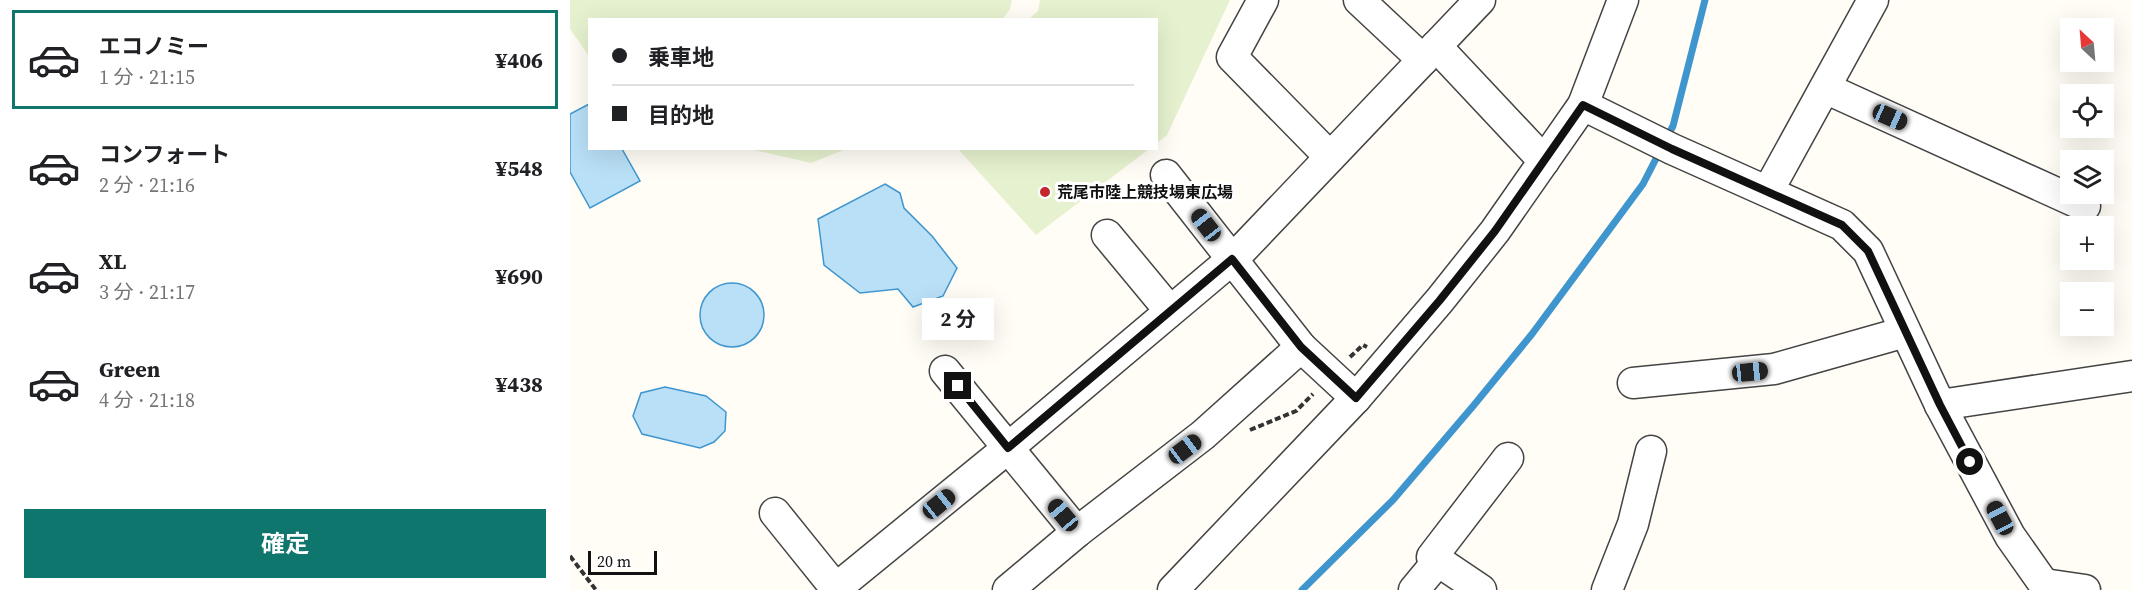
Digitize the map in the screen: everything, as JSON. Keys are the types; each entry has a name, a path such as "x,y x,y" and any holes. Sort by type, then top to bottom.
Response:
{"street":[{"path":"1263,0 1232,57 1330,157"},
{"path":"1359,0 1430,53 1544,161"},
{"path":"775,513 835,589 1008,448 1232,259 1480,0"},
{"path":"1173,590 1356,398 1440,300 1495,231 1583,105 1623,0"},
{"path":"1768,191 1873,0"},
{"path":"1825,88 2085,206"},
{"path":"1583,105 1660,143 1842,225 1868,251 1940,405 2010,536 2046,587 2085,590"},
{"path":"1166,175 1301,347 1356,398"},
{"path":"1107,235 1170,311"},
{"path":"1633,383 1774,369 1905,332"},
{"path":"1008,590 1077,532 1203,435 1301,347"},
{"path":"945,371 1077,532"},
{"path":"1940,405 2132,376"},
{"path":"1607,590 1634,524 1651,451"},
{"path":"1481,590 1432,557 1508,458"},
{"path":"1414,590 1438,561"}],"path":[{"path":"1244,432 1296,411 1362,345 1369,348"},
{"path":"570,556 596,590"}],"green space":[{"path":"570,0 1012,0 1010,9 1003,18 588,18 588,55 570,29"},
{"name":"荒尾市陸上競技場東広場","path":"1040,0 1230,0 1167,135 1158,142 1158,18 1030,18 1038,11"},
{"path":"754,150 844,150 811,163"},
{"name":"荒尾市陸上競技場東広場","path":"959,150 1148,150 1036,235"}],"water":[{"path":"588,105 588,150 623,150 640,181 590,208 570,172 570,114"},
{"path":"885,184 900,193 904,208 932,236 957,268 943,296 913,307 898,289 860,293 824,265 818,219"},
{"path":"732,283 750,289 758,297 764,315 758,333 750,341 732,347 714,341 706,333 700,315 706,297 714,289"},
{"path":"665,387 706,396 726,412 725,431 714,442 700,448 642,434 633,416 641,393"}],"waterway":[{"path":"1666,139 1673,126 1705,0"},
{"path":"1302,590 1393,500 1532,334 1643,184 1660,151"}],"place":[{"name":"荒尾市陸上競技場東広場","path":"1045,192"}],"route":[{"path":"958,386 1008,448 1232,259 1301,347 1356,398 1440,300 1495,231 1583,105 1672,149 1842,225 1868,251 1940,405 1970,462"}]}
